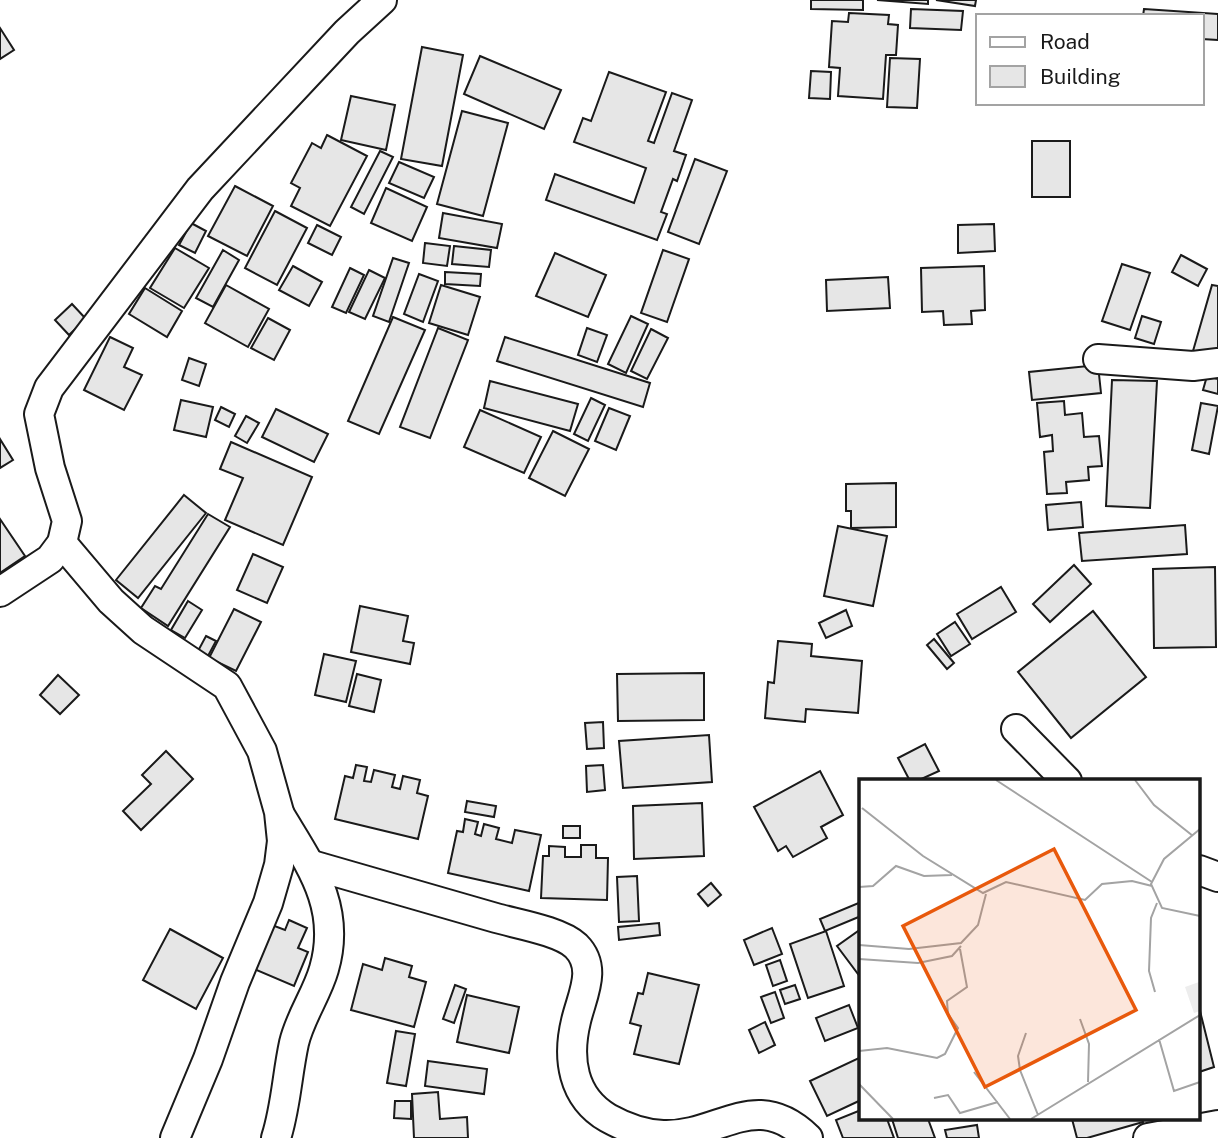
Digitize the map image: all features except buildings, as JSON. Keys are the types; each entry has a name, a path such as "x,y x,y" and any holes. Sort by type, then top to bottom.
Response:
{"street":[{"path":"0,592 50,559 62,543 67,521 50,468 40,414 49,388 200,189 347,32 382,0"},
{"path":"1098,359 1194,366 1218,363"},
{"path":"62,543 111,601 143,630 227,686 262,751 279,812 282,841 279,865 268,903 175,1138"},
{"path":"1016,729 1065,779"},
{"path":"276,1138 295,1042 324,970 330,936 324,897 312,866 279,812"},
{"path":"312,866 530,928 566,939 576,946 587,964 588,981 575,1023 573,1077 585,1100 606,1117 635,1131 665,1135 704,1128 747,1115 764,1114 780,1119 800,1130 808,1138"},
{"path":"1200,870 1218,877"},
{"path":"1148,1138 1218,1125"}]}
